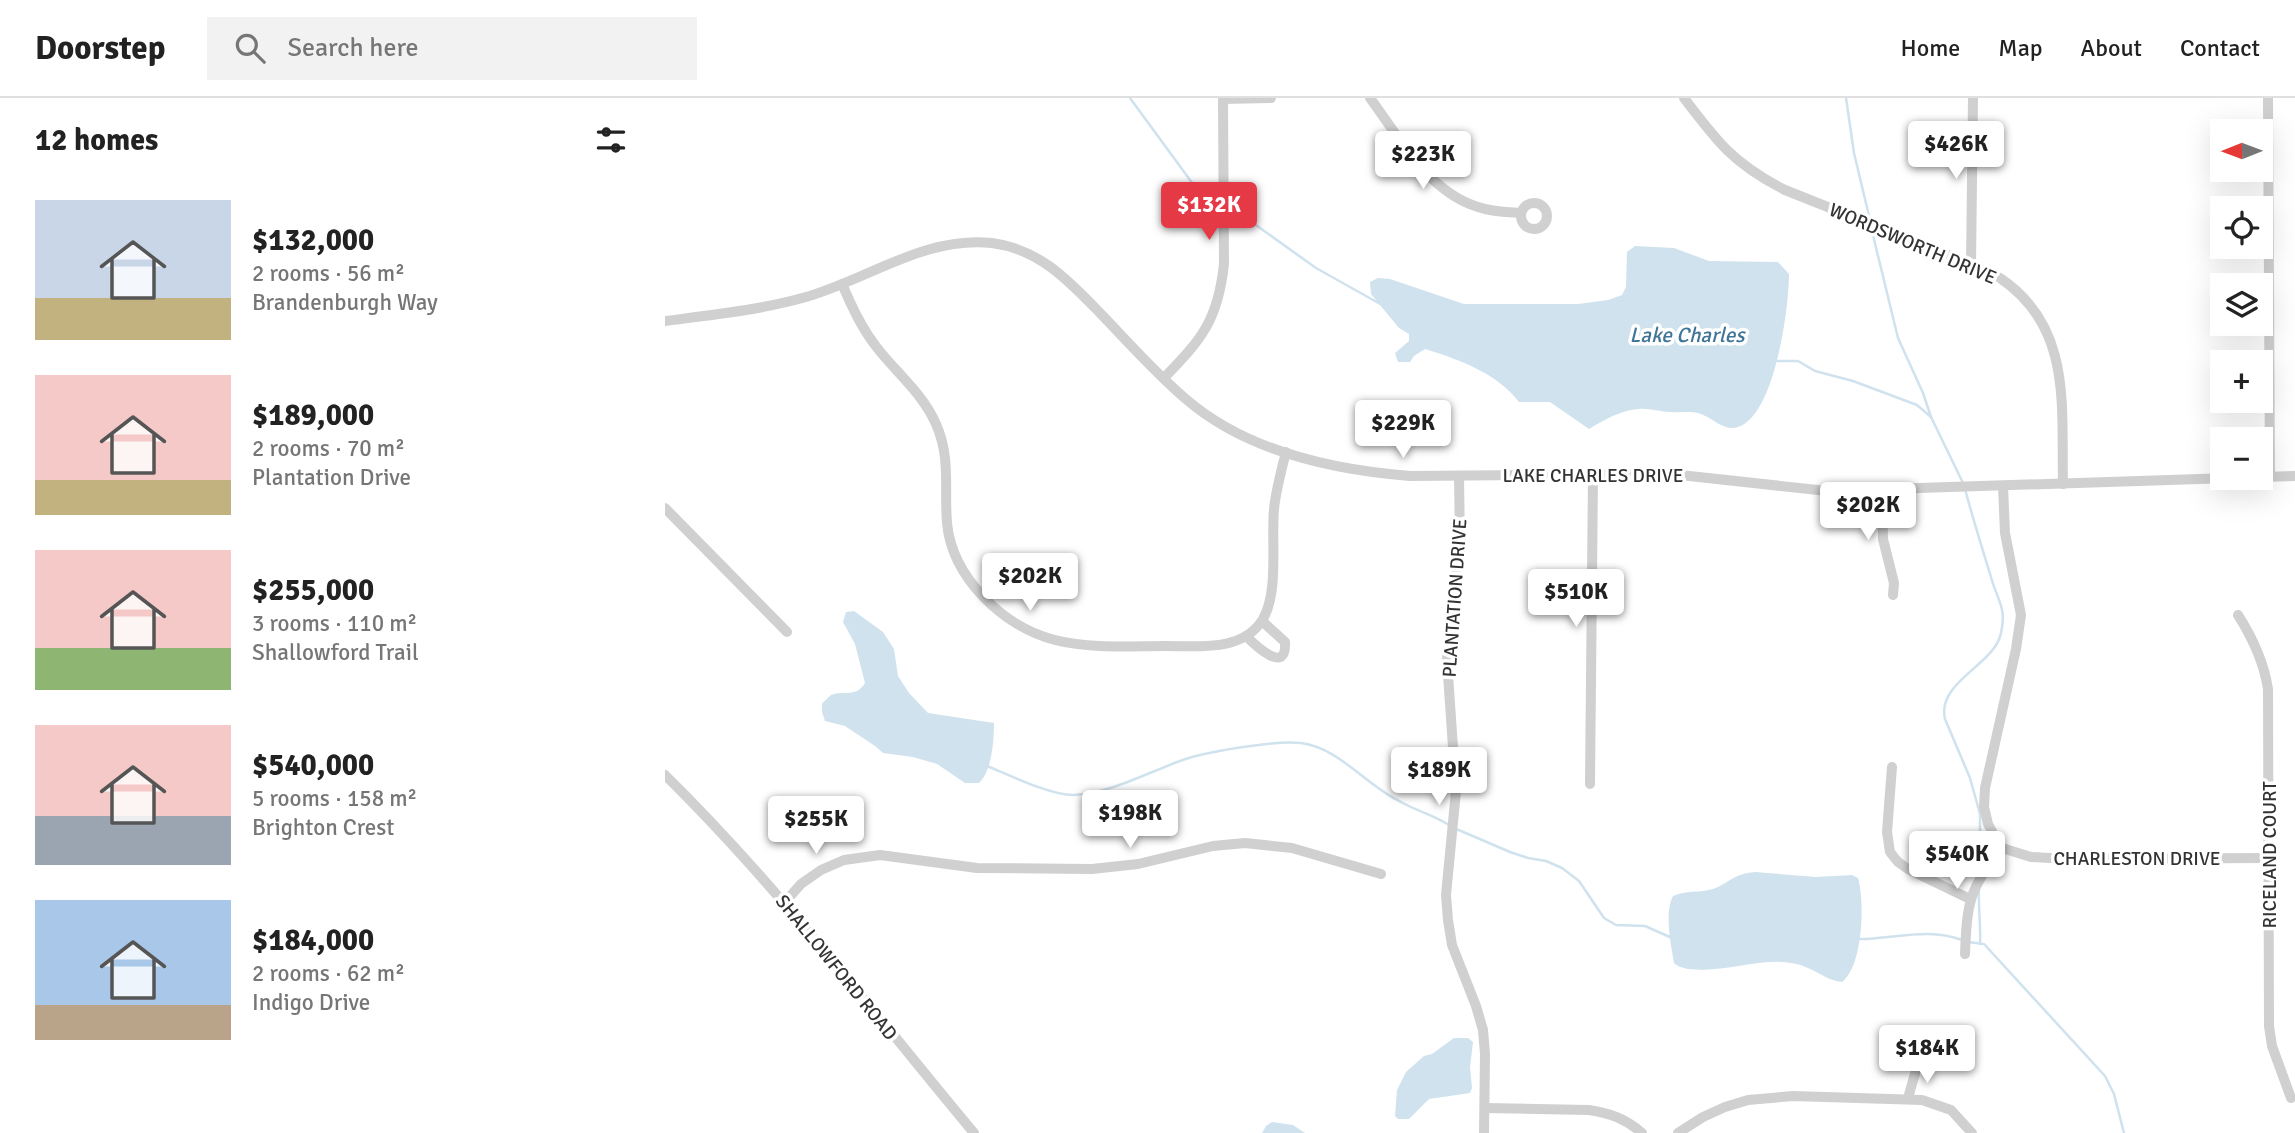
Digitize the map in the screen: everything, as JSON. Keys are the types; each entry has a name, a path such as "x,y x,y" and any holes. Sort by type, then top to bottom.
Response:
{"street":[{"path":"1164,378 1203,335 1215,313 1221,291 1224,264 1223,98 1271,98"},
{"path":"1370,98 1423,169 1439,186 1477,207 1498,212 1521,213"},
{"name":"WORDSWORTH DRIVE","path":"1684,98 1718,142 1757,176 1785,190 1971,264 1998,277 2019,293 2037,313 2051,338 2060,376 2063,484"},
{"path":"1971,264 1972,98"},
{"path":"2266,427 2268,98"},
{"name":"LAKE CHARLES DRIVE","path":"665,321 773,305 842,284 941,245 975,242 1010,247 1037,258 1063,275 1188,401 1220,424 1252,440 1333,466 1410,476 1671,474 1827,491 2210,479"},
{"path":"842,284 867,335 917,393 935,422 947,462 947,523 951,546 965,574 986,598 1008,617 1055,640 1096,645 1217,646 1246,636 1262,621 1270,597 1274,509 1286,452"},
{"path":"1590,784 1593,474"},
{"name":"PLANTATION DRIVE","path":"1459,476 1460,546 1447,660 1456,791 1446,895 1452,945 1483,1030 1484,1133"},
{"path":"2273,476 2295,476"},
{"path":"1965,954 1967,920 1974,887 2002,848 1988,824 1984,807 1989,763 2016,649 2021,615 2005,533 2003,486"},
{"path":"1882,489 1883,539 1894,583 1893,595"},
{"path":"665,508 787,632"},
{"name":"RICELAND COURT","path":"2238,615 2260,660 2268,689 2269,1026 2272,1045 2291,1098"},
{"path":"1246,636 1269,657 1282,655 1285,642 1262,621"},
{"path":"1892,767 1887,832 1890,852 1908,869 1970,899"},
{"name":"SHALLOWFORD ROAD","path":"665,775 785,902 974,1133"},
{"path":"785,902 801,884 821,870 844,860 869,855 894,855 977,868 1092,869 1138,864 1213,846 1245,842 1291,848 1381,874"},
{"name":"CHARLESTON DRIVE","path":"2002,848 2031,857 2068,859 2268,858"},
{"path":"1908,1098 1918,1063"},
{"path":"1678,1133 1703,1117 1748,1100 1771,1097 1922,1100 1951,1110 1972,1133"},
{"path":"1485,1108 1605,1112 1621,1118 1642,1133"}],"water":[{"name":"Lake Charles","path":"1635,246 1674,248 1709,261 1778,262 1789,274 1783,334 1770,382 1762,403 1751,418 1738,427 1727,427 1698,413 1643,409 1619,413 1589,429 1550,402 1519,402 1488,375 1451,357 1425,349 1410,362 1398,362 1395,353 1409,341 1409,334 1399,328 1371,294 1370,282 1378,278 1390,279 1464,304 1578,304 1608,300 1622,295 1626,287 1627,252"},
{"path":"854,611 883,632 894,649 898,676 909,693 928,713 994,723 993,746 987,771 979,783 965,783 937,764 883,753 845,726 825,721 822,704 831,695 850,693 865,683 855,644 843,622 846,612"},
{"path":"1755,872 1816,877 1852,875 1858,878 1861,933 1854,962 1842,982 1784,962 1702,970 1681,967 1674,963 1669,920 1673,896 1713,889 1736,877"},
{"path":"1454,1038 1468,1038 1473,1042 1470,1093 1429,1099 1409,1119 1398,1119 1395,1116 1397,1090 1406,1072 1424,1056 1432,1054"},
{"path":"1272,1122 1293,1125 1305,1133 1262,1133"}],"waterway":[{"path":"1130,98 1201,195 1221,207"},
{"path":"1846,98 1854,153 1870,220"},
{"path":"1226,210 1253,223 1316,268 1382,305"},
{"path":"1871,227 1898,338 1931,417 1963,483"},
{"path":"1777,361 1798,361 1815,371 1853,381 1917,405 1931,417"},
{"path":"1965,489 2003,617 1997,644 1957,684 1949,694 1945,706 1945,719 1970,778 1980,814 1980,871"},
{"path":"987,766 1041,788 1073,795 1114,787 1205,754 1258,745 1301,743 1328,752 1388,795 1449,825"},
{"path":"1454,828 1510,852 1562,868 1579,881 1604,918 1616,925 1645,926 1672,938"},
{"path":"1979,888 1980,944"},
{"path":"1859,939 1936,934 1962,940"},
{"path":"1968,942 1984,944 2105,1076 2114,1094 2124,1133"}]}
